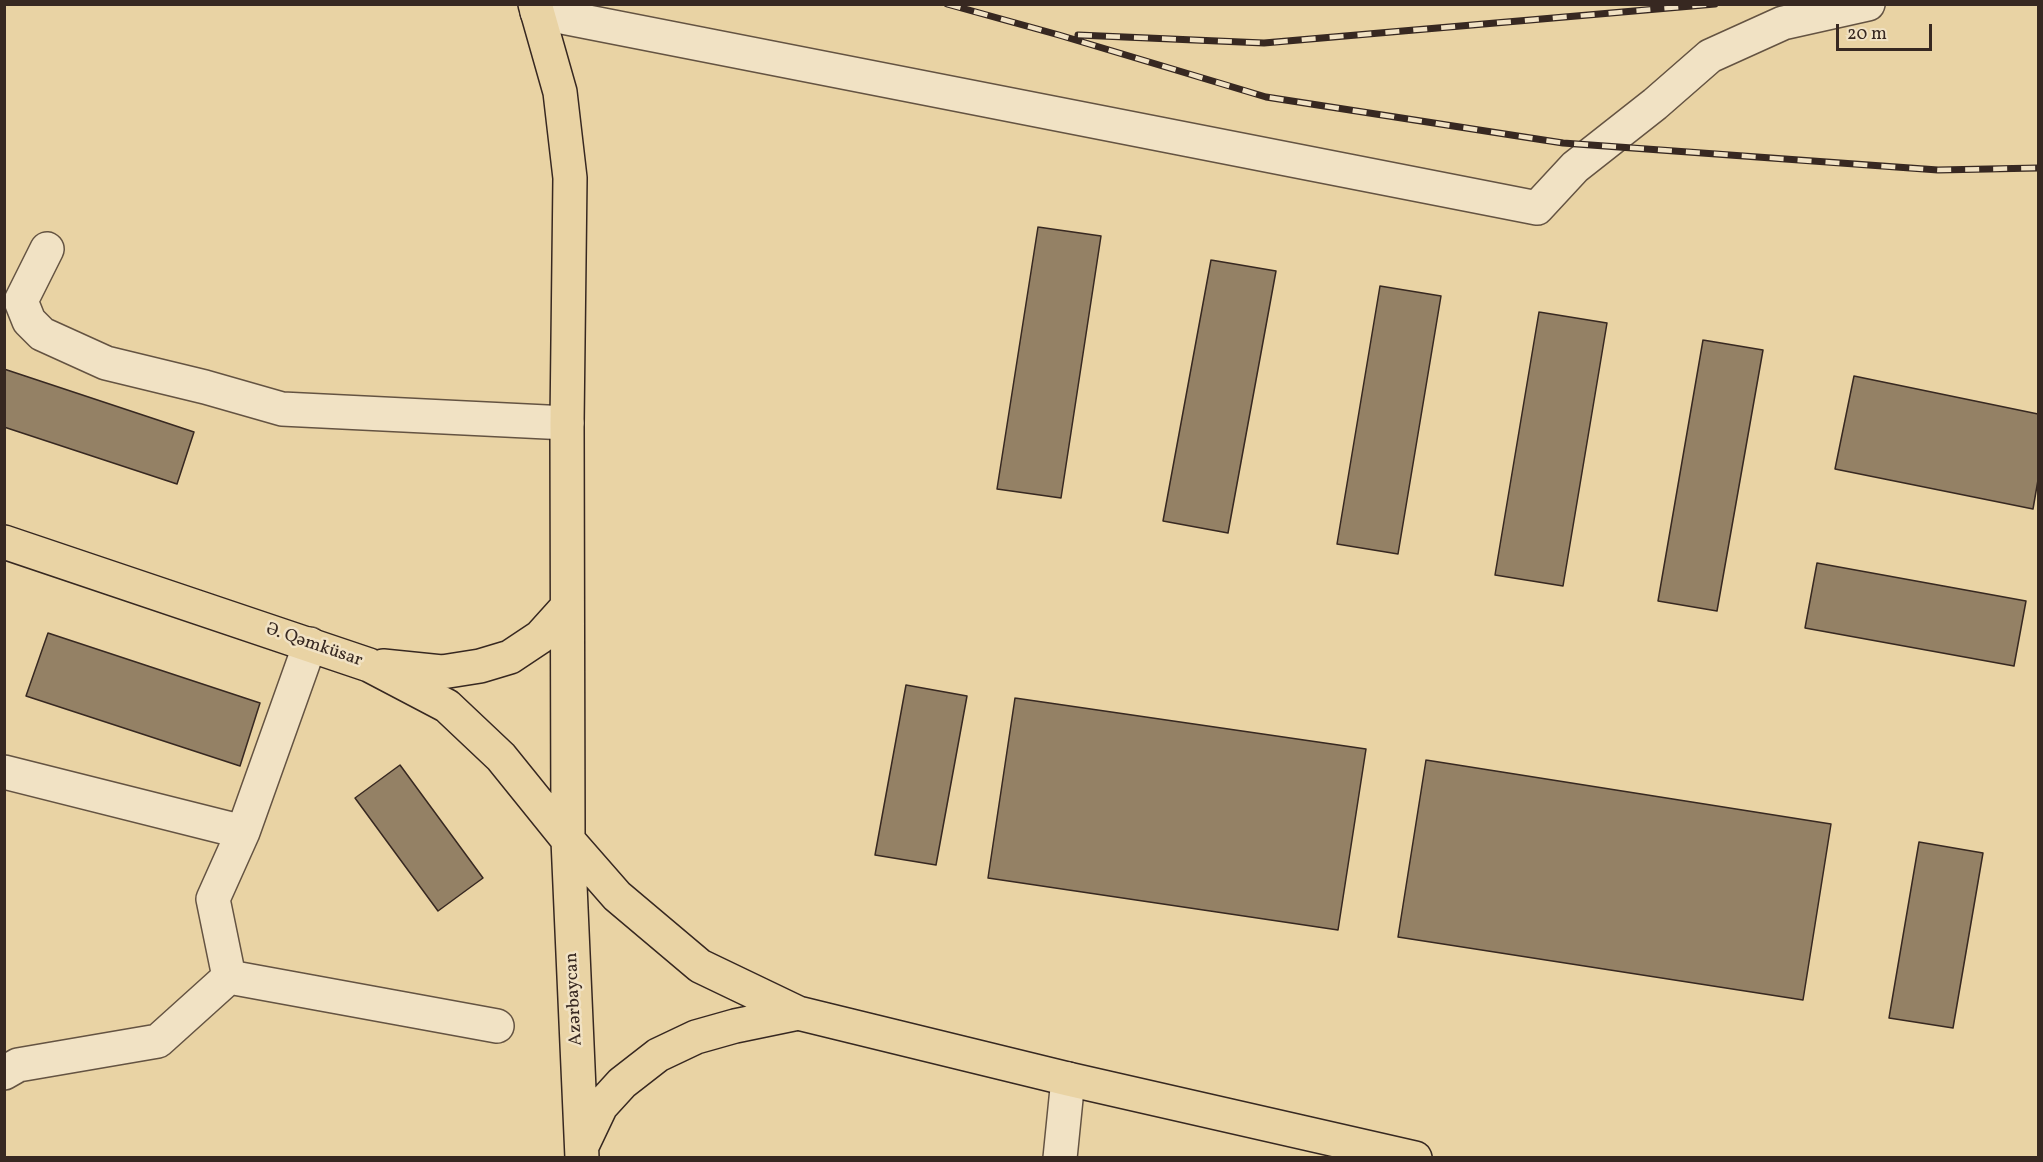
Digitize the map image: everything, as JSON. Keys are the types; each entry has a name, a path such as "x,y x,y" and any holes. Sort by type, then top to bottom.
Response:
{"main road":[{"name":"Azərbaycan","path":"536,8 560,92 570,178 567,423 568,840 581,1152"},
{"name":"Ə. Qəmküsar","path":"4,542 369,665 447,706 501,757 568,840 618,896 700,966 798,1012 1068,1079 1415,1158"},
{"path":"369,665 442,672 480,666 510,657 540,637 567,607"},
{"path":"581,1152 601,1106 622,1083 658,1055 696,1037 798,1012"}],"street":[{"path":"536,8 1537,208 1575,167 1655,104 1710,56 1783,23 1868,4"},
{"path":"47,249 21,301 29,321 42,334 106,363 205,387 282,409 567,423"},
{"path":"229,977 213,899 243,832 310,644"},
{"path":"4,772 243,832"},
{"path":"229,977 497,1026"},
{"path":"4,1073 18,1065 158,1041 229,977"},
{"path":"1060,1158 1068,1079"}],"building":[{"path":"1038,227 1101,236 1061,498 997,489"},
{"path":"1211,260 1276,271 1228,533 1163,521"},
{"path":"1380,286 1441,296 1398,554 1337,544"},
{"path":"1539,312 1607,323 1563,586 1495,575"},
{"path":"1703,340 1763,350 1717,611 1658,601"},
{"path":"4,369 194,432 177,484 4,427"},
{"path":"1854,376 2038,414 2038,480 2033,509 1835,469"},
{"path":"1817,563 2026,601 2014,666 1805,628"},
{"path":"48,633 260,703 240,766 26,696"},
{"path":"906,685 967,696 936,865 875,855"},
{"path":"1015,698 1366,749 1338,930 988,878"},
{"path":"1426,760 1831,824 1803,1000 1398,937"},
{"path":"400,765 483,878 438,911 355,798"},
{"path":"1919,842 1983,853 1953,1028 1889,1018"}],"railway":[{"path":"947,4 1266,97 1563,143 1938,170 2038,168"},
{"path":"1078,35 1264,43 1715,4"}]}
